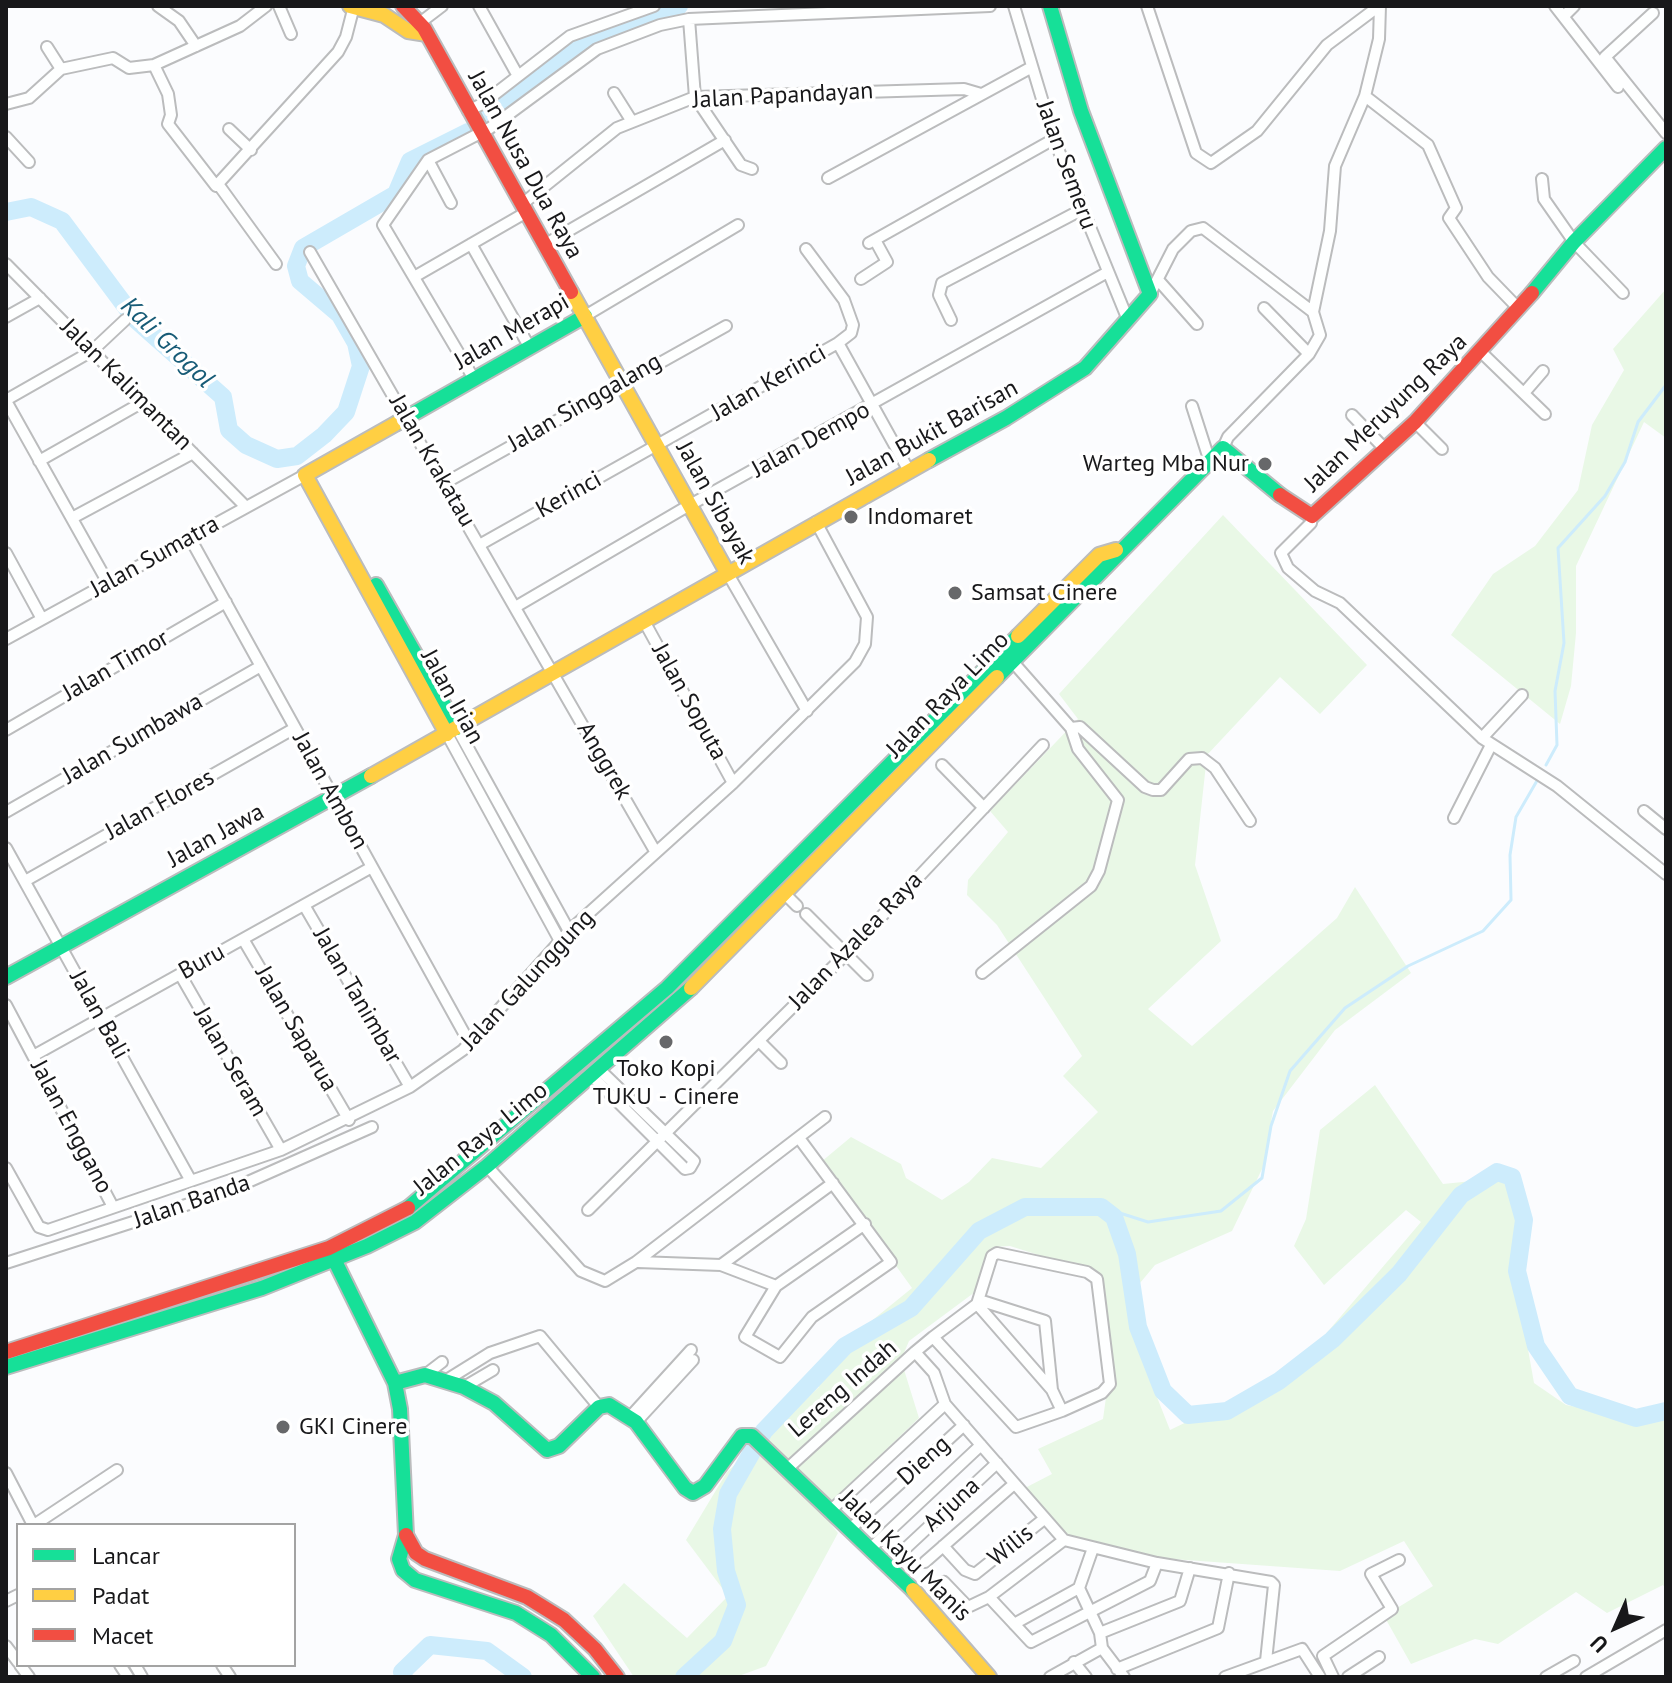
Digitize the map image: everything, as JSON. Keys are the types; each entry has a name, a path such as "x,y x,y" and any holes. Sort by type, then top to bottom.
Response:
{"street":[{"path":"158,6 179,21 196,46"},
{"path":"6,104 29,98 61,69 113,58 129,68 154,65 240,26 266,6"},
{"path":"279,6 291,34"},
{"path":"218,184 338,52 346,37 352,6 384,15 411,32 424,28 442,6"},
{"name":"Jalan Nusa Dua Raya","path":"403,6 424,28 585,316"},
{"path":"479,6 518,76"},
{"path":"468,111 570,36 654,6"},
{"path":"474,379 383,223 428,160 481,134 597,49 638,32 689,19 990,6"},
{"name":"Jalan Semeru","path":"1014,6 1054,139 1106,273 1128,320"},
{"path":"1050,6 1081,111 1150,294"},
{"path":"1147,6 1196,153 1211,163 1257,131 1327,45 1379,6"},
{"path":"1116,550 1223,448 1228,437 1309,354 1320,335 1313,312 1330,231 1335,166 1365,96 1379,39 1379,6"},
{"path":"1555,6 1618,87"},
{"path":"1564,16 1574,6"},
{"path":"1653,13 1605,57 1666,133"},
{"path":"689,19 695,97 741,165 752,169"},
{"path":"47,47 61,69"},
{"path":"154,65 168,94 171,115 168,124 210,183 218,184 276,264"},
{"path":"828,178 1032,67"},
{"name":"Jalan Papandayan","path":"414,277 523,209 584,153 631,120 695,97 964,89 981,94"},
{"path":"614,93 631,120"},
{"path":"1365,96 1428,145 1456,208 1449,218 1488,277 1519,309"},
{"path":"229,129 251,150"},
{"path":"6,137 29,162"},
{"path":"861,279 887,262 872,242 1054,139"},
{"path":"544,245 725,140"},
{"name":"Jalan Meruyung Raya","path":"1223,448 1301,512 1312,516 1415,422 1519,309 1574,242 1666,148"},
{"path":"428,160 451,203"},
{"path":"1542,179 1544,199 1574,242 1623,293"},
{"path":"951,320 939,295 942,283 1081,210"},
{"name":"Jalan Merapi","path":"308,473 530,348 738,225"},
{"path":"1150,294 1173,249 1191,231 1203,228 1313,312"},
{"path":"471,244 530,348"},
{"path":"806,249 839,292 851,318 851,333 838,343 909,471"},
{"name":"Jalan Krakatau","path":"310,252 553,672"},
{"name":"Jalan Kalimantan","path":"6,264 246,507"},
{"name":"Jalan Dempo","path":"517,606 1106,273"},
{"path":"1159,281 1197,324"},
{"name":"Jalan Bukit Barisan","path":"452,731 1072,378 1150,294"},
{"path":"6,317 40,298"},
{"path":"1264,308 1309,354"},
{"name":"Jalan Sibayak","path":"585,316 807,711"},
{"path":"108,583 6,401 92,351 125,320"},
{"name":"Jalan Singgalang","path":"445,483 622,381 726,326"},
{"name":"Jalan Kerinci","path":"658,445 838,343"},
{"path":"1481,352 1545,414"},
{"path":"1524,393 1543,371"},
{"path":"39,461 143,402"},
{"path":"1192,406 1209,459"},
{"path":"1352,415 1385,449"},
{"path":"1415,422 1442,449"},
{"name":"Kerinci","path":"481,544 658,445"},
{"path":"72,518 193,453"},
{"name":"Jalan Sumatra","path":"6,639 308,473"},
{"name":"Jalan Irian","path":"308,473 452,731 569,931"},
{"path":"1312,516 1311,523 1281,553 1288,568 1315,591 1340,603 1486,741 1557,786 1666,874"},
{"name":"Jalan Galunggung","path":"6,1168 39,1227 46,1230 281,1150 349,1120 410,1087 470,1044 569,931 733,783 861,653 867,636 867,617 816,522"},
{"name":"Jalan Ambon","path":"190,538 470,1044"},
{"name":"Jalan Raya Limo","path":"6,1367 262,1288 331,1254 410,1207 667,988 986,678 1012,661 1107,565 1116,550"},
{"name":"Jalan Raya Limo","path":"6,1352 331,1254 415,1222 487,1166 715,967 1099,555 1116,550"},
{"path":"6,553 42,619"},
{"name":"Jalan Timor","path":"6,730 226,602"},
{"name":"Jalan Soputa","path":"644,621 733,783"},
{"path":"982,973 1091,886 1099,871 1118,800 1078,749 1071,728 1012,661"},
{"name":"Jalan Sumbawa","path":"6,812 261,666"},
{"name":"Anggrek","path":"553,672 655,851"},
{"path":"1454,818 1480,773 1486,741 1522,695"},
{"path":"1071,728 1080,727 1145,787 1153,790 1161,790 1189,759 1202,758 1215,768 1250,821"},
{"name":"Jalan Flores","path":"25,881 295,728"},
{"name":"Jalan Irian","path":"452,731 560,941"},
{"name":"Jalan Jawa","path":"6,977 452,731"},
{"name":"Jalan Azalea Raya","path":"588,1210 846,954 1043,745"},
{"path":"942,765 984,808"},
{"path":"1644,811 1666,829"},
{"name":"Jalan Bali","path":"6,848 191,1181"},
{"path":"791,865 802,876"},
{"name":"Buru","path":"33,1056 372,867"},
{"path":"785,894 867,975"},
{"name":"Jalan Tanimbar","path":"304,905 410,1087"},
{"name":"Jalan Saparua","path":"243,939 349,1120"},
{"name":"Jalan Seram","path":"180,974 281,1150"},
{"name":"Jalan Enggano","path":"6,1005 113,1207"},
{"path":"759,1041 781,1063"},
{"path":"596,1073 663,1138"},
{"path":"487,1166 590,1277 608,1280 636,1262 825,1117"},
{"name":"Jalan Banda","path":"6,1263 223,1193 372,1127"},
{"path":"799,1138 865,1224 890,1258 889,1265 812,1317 780,1357 745,1337 776,1286 865,1224"},
{"path":"721,1265 833,1183"},
{"path":"915,1352 933,1337 978,1302 992,1256 997,1253 1087,1272 1097,1279 1110,1384 1102,1393 1062,1411 1013,1426 933,1337"},
{"path":"331,1254 395,1383 400,1409 406,1535 399,1559 403,1570 415,1580 516,1613 551,1635 593,1677"},
{"path":"636,1262 721,1265 776,1286"},
{"path":"978,1302 1045,1321 1052,1390"},
{"path":"978,1302 1052,1390 1062,1411"},
{"path":"445,1381 490,1353 540,1336 599,1407"},
{"name":"Lereng Indah","path":"633,1420 685,1488 693,1493 705,1486 742,1436 752,1436 787,1469 915,1352 934,1373 945,1404 1064,1540"},
{"path":"425,1375 464,1387 494,1403 547,1450 559,1446 599,1407 609,1405 633,1420 692,1355"},
{"path":"395,1383 425,1375 442,1362"},
{"path":"464,1387 493,1370"},
{"path":"829,1512 945,1404"},
{"name":"Dieng","path":"849,1530 964,1425"},
{"path":"870,1549 981,1445"},
{"name":"Arjuna","path":"907,1547 997,1463"},
{"name":"Jalan Kayu Manis","path":"787,1469 829,1512 905,1580 989,1677"},
{"path":"36,1523 117,1470"},
{"path":"6,1473 32,1523"},
{"path":"925,1562 1014,1484"},
{"name":"Wilis","path":"943,1546 965,1570 975,1574 1044,1519"},
{"path":"406,1535 419,1556 527,1597 564,1620 595,1649 617,1677"},
{"path":"935,1588 944,1582 968,1607 989,1597 1064,1540 1157,1563 1229,1573 1274,1585 1266,1661"},
{"path":"1014,1624 1079,1588 1093,1548"},
{"path":"1333,1677 1323,1656 1392,1609 1371,1574 1399,1560"},
{"path":"989,1597 1031,1642 1150,1581 1157,1563"},
{"path":"1100,1633 1180,1601 1190,1568"},
{"path":"1079,1588 1100,1633 1102,1648 1121,1673 1218,1628 1229,1573"},
{"path":"1586,1677 1666,1630"},
{"path":"1050,1677 1102,1648"},
{"path":"1225,1677 1302,1649 1320,1677"},
{"path":"1348,1677 1379,1657"},
{"path":"1546,1677 1574,1661"},
{"path":"1074,1662 1086,1677"}],"green space":[{"path":"1666,289 1666,438 1644,422 1576,566 1576,633 1571,686 1560,724 1451,635 1493,574 1535,546 1578,490 1592,425 1624,370 1613,349"},
{"path":"1223,515 1367,665 1320,714 1280,677 1207,755 1195,865 1221,941 1148,1009 1192,1046 1337,918 1355,887 1411,973 1335,1030 1273,1111 1263,1167 1232,1231 1155,1265 1135,1289 1130,1329 1170,1430 1296,1369 1421,1222 1406,1210 1324,1285 1294,1246 1306,1219 1320,1130 1375,1085 1443,1184 1502,1178 1523,1225 1521,1310 1534,1383 1566,1405 1635,1418 1666,1404 1666,1590 1663,1585 1607,1613 1576,1592 1498,1644 1475,1639 1411,1664 1384,1616 1433,1586 1404,1541 1340,1571 1144,1557 1063,1534 1023,1489 1052,1474 1038,1449 1103,1419 1108,1383 1099,1274 1010,1246 993,1247 975,1292 909,1341 901,1360 919,1418 821,1512 838,1533 766,1666 736,1677 634,1677 593,1616 624,1583 687,1638 728,1596 686,1540 727,1472 819,1387 810,1371 912,1288 821,1162 851,1137 901,1164 906,1178 942,1200 969,1182 992,1158 1041,1168 1098,1112 1063,1076 1082,1056 997,925 967,895 968,880 1008,832 990,811 1078,719 1059,694"}],"waterway":[{"name":"Kali Grogol","path":"487,114 591,35 679,6"},
{"name":"Kali Grogol","path":"6,212 31,207 62,221 135,319 223,397 229,430 246,445 277,459 297,456 324,435 346,412 361,366 356,343 340,315 300,281 296,266 303,248 396,194 410,161 468,132"},
{"path":"1546,765 1557,745 1555,691 1564,643 1558,548 1605,496 1625,462 1638,422 1666,385"},
{"path":"1101,1207 1148,1222 1221,1211 1262,1178 1271,1126 1290,1071 1345,1008 1408,966 1483,931 1511,900 1510,855 1516,817 1538,779"},
{"path":"684,1677 723,1641 737,1605 726,1571 722,1529 728,1494 764,1431 845,1346 911,1308 979,1231 1025,1207 1101,1207 1114,1217 1127,1254 1138,1327 1163,1391 1188,1415 1227,1411 1279,1381 1332,1340 1399,1274 1461,1195 1497,1172 1512,1177 1524,1220 1517,1271 1536,1346 1570,1396 1636,1418 1666,1411"},
{"path":"404,1677 402,1672 430,1645 487,1651 523,1677"}],"traffic: fast":[{"path":"929,460 1006,418 1085,368 1150,294 1081,111 1050,6"},
{"path":"1532,293 1574,242 1666,148"},
{"path":"397,423 585,316"},
{"path":"997,677 1223,448 1280,495"},
{"path":"376,585 457,728"},
{"path":"408,1208 667,988 1018,636"},
{"path":"6,977 371,776"},
{"path":"6,1367 262,1288 367,1246 415,1222 487,1166 691,988"},
{"path":"332,1255 395,1383 400,1409 406,1535 399,1559 403,1570 415,1580 516,1613 551,1635 593,1677"},
{"path":"395,1383 425,1375 464,1387 494,1403 547,1450 559,1446 599,1407 609,1405 636,1422 685,1488 693,1493 705,1486 742,1436 752,1436 913,1590"}],"traffic: slow":[{"path":"350,6 384,15 408,31 427,34"},
{"path":"571,292 728,574"},
{"path":"397,423 305,475 447,734"},
{"path":"371,776 929,460"},
{"path":"1018,636 1099,555 1116,550"},
{"path":"691,988 997,677"},
{"path":"913,1590 989,1677"}],"traffic: jam":[{"path":"403,6 424,28 571,292"},
{"path":"1280,495 1312,516 1415,422 1532,293"},
{"path":"6,1352 329,1248 408,1208"},
{"path":"406,1535 416,1553 425,1559 527,1597 564,1620 595,1649 617,1677"}],"place":[{"name":"Warteg Mba Nur","path":"1265,464"},
{"name":"Indomaret","path":"851,517"},
{"name":"Samsat Cinere","path":"955,593"},
{"name":"Toko Kopi TUKU - Cinere","path":"666,1042"},
{"name":"GKI Cinere","path":"283,1427"}]}
